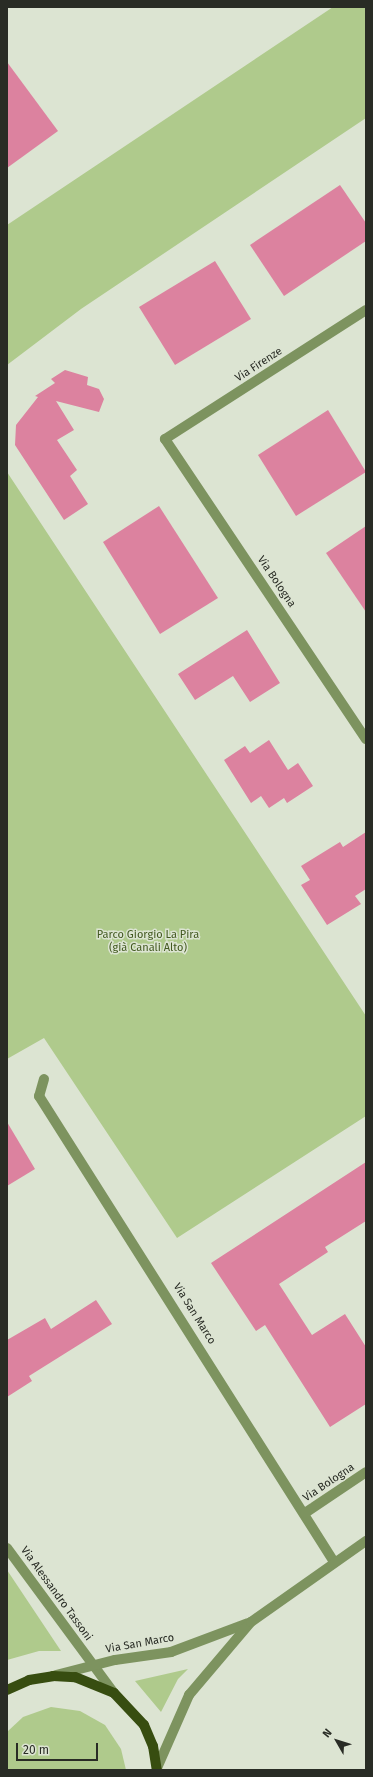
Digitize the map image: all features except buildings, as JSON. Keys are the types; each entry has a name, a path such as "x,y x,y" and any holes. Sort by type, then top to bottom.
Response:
{"main road":[{"path":"7,1690 29,1680 53,1676 88,1681 114,1693 144,1725 157,1769"}],"street":[{"name":"Via Firenze","path":"165,439 366,310"},
{"name":"Via Bologna","path":"165,439 366,739"},
{"name":"Via San Marco","path":"44,1079 39,1096 305,1513 334,1562"},
{"name":"Via Bologna","path":"305,1513 366,1472"},
{"name":"Via San Marco","path":"157,1769 189,1695 251,1622 334,1562 366,1541"},
{"name":"Via Alessandro Tassoni","path":"7,1548 114,1693"},
{"name":"Via San Marco","path":"53,1676 93,1665 171,1652 251,1622"}],"green space":[{"path":"333,7 366,7 366,118 81,309 7,365 7,225"},
{"name":"Parco Giorgio La Pira (già Canali Alto)","path":"7,472 366,1016 366,1116 177,1238 44,1038 7,1059"},
{"path":"7,1570 61,1651 39,1651 7,1660"},
{"path":"188,1669 178,1679 161,1712 135,1681"},
{"path":"51,1707 80,1711 105,1725 121,1749 126,1770 7,1770 7,1732 23,1717"}]}
